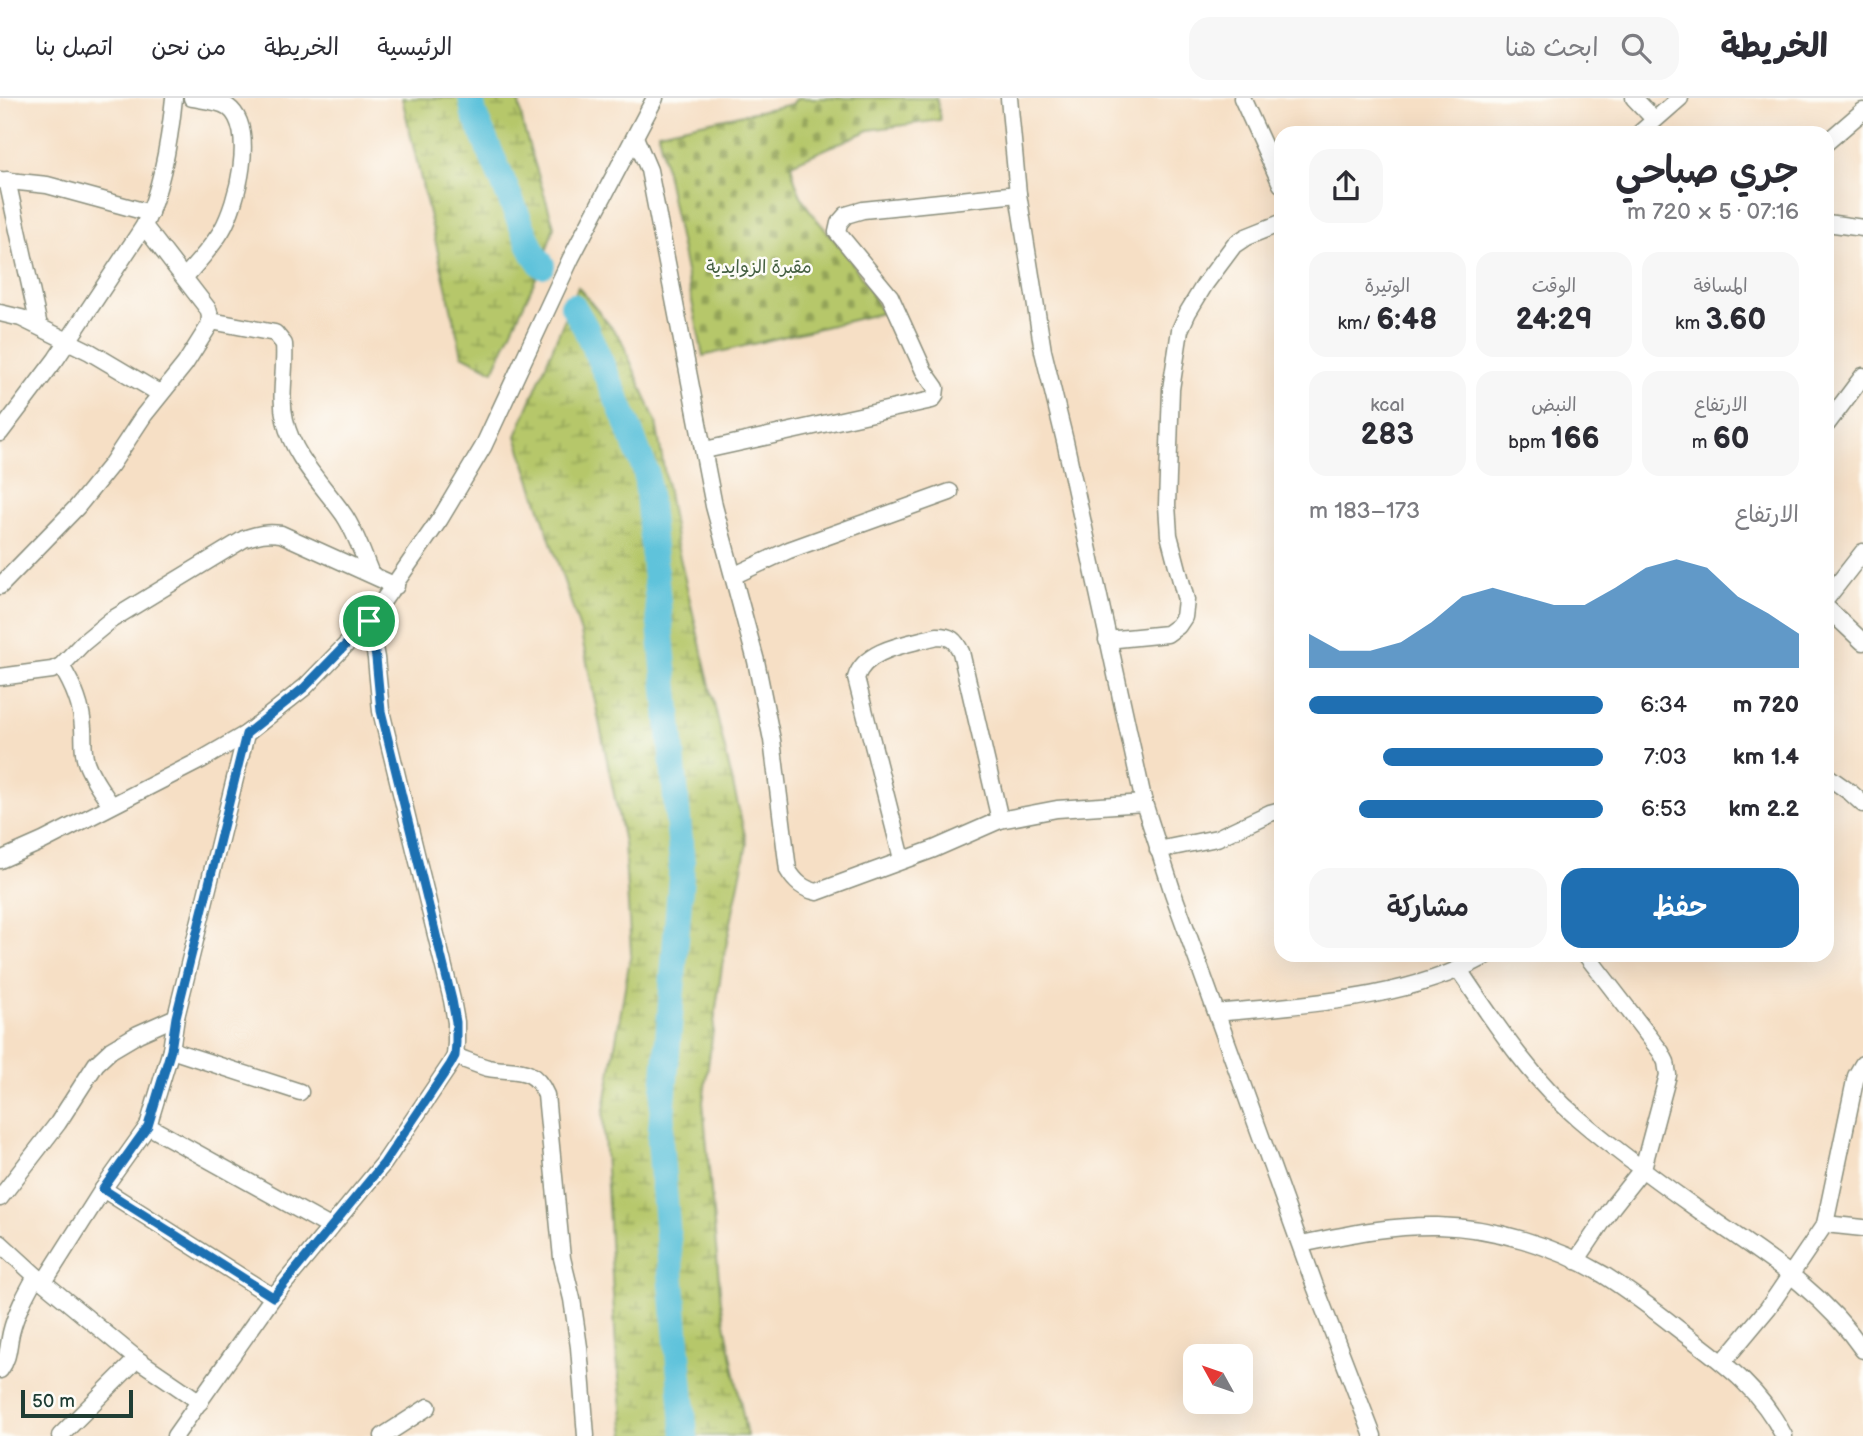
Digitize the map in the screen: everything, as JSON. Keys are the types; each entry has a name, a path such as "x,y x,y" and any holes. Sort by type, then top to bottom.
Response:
{"street":[{"path":"0,433 68,341 147,219 168,137 174,98"},
{"path":"185,277 222,229 234,203 242,154 242,128 236,115 227,105 192,98"},
{"path":"0,860 43,841 246,734 305,687 369,621 396,586 440,519 483,447 571,258 655,98"},
{"path":"1009,98 1018,194 1043,351 1144,803 1158,850 1373,1436"},
{"path":"1242,98 1274,169"},
{"path":"1634,98 1654,119"},
{"path":"1647,126 1680,98"},
{"path":"1834,136 1863,111"},
{"path":"635,137 649,170 714,506 735,575 756,661 769,727 788,870 792,877 807,890 817,892 934,849 1000,820 1057,809 1144,803"},
{"path":"0,586 77,507 111,465 159,393 184,364 211,321 208,309 147,219 47,185 4,180 38,326"},
{"path":"705,450 932,400 936,388 924,371 890,296 837,232 839,223 846,215 863,210 1018,194"},
{"path":"1834,224 1863,228"},
{"path":"1107,640 1167,634 1178,626 1184,617 1186,600 1169,535 1167,505 1171,390 1180,330 1205,284 1234,245 1274,226"},
{"path":"0,313 38,326 105,359 159,393"},
{"path":"211,321 275,333 285,344 282,394 288,432 307,467 346,518 371,574"},
{"path":"1834,415 1863,376"},
{"path":"735,575 789,551 950,492"},
{"path":"0,677 52,670 61,666 111,620 256,534 281,534 396,586"},
{"path":"1834,588 1863,552"},
{"path":"1834,615 1863,642"},
{"path":"175,1436 273,1297 384,1163 455,1056 456,1022 452,1000 381,711 369,621"},
{"path":"902,859 856,678 858,670 870,657 937,636 947,636 956,641 961,652 1000,820"},
{"path":"61,666 70,680 80,709 86,763 111,805"},
{"path":"0,1370 8,1357 17,1314 148,1126 171,1050 176,1017 246,734"},
{"path":"1834,780 1859,793"},
{"path":"1158,850 1217,838 1274,812"},
{"path":"1217,1013 1373,993 1415,984 1459,970 1474,962"},
{"path":"1576,1261 1613,1206 1643,1168 1668,1075 1666,1062 1591,962"},
{"path":"1459,970 1500,1030 1532,1070 1577,1117 1694,1207 1792,1274 1838,1318 1863,1350"},
{"path":"0,1198 58,1123 96,1064 138,1034 176,1017"},
{"path":"171,1050 300,1092"},
{"path":"455,1056 489,1068 526,1072 542,1086 546,1094 562,1258 579,1347 586,1436"},
{"path":"1723,1362 1768,1308 1825,1224 1856,1076 1863,1064"},
{"path":"148,1126 330,1227"},
{"path":"103,1189 273,1297"},
{"path":"1825,1224 1863,1228"},
{"path":"1301,1244 1381,1229 1436,1226 1514,1236 1576,1261 1604,1275 1636,1297 1743,1379 1784,1436"},
{"path":"0,1243 137,1359 200,1402"},
{"path":"60,1436 137,1359"},
{"path":"383,1436 428,1407"}],"green space":[{"path":"402,98 518,98 524,129 554,226 542,265 493,371 462,355"},
{"name":"مقبرة الزوايدية","path":"797,98 937,98 940,120 869,130 791,164 804,202 849,259 882,313 703,356 658,132 792,104"},
{"path":"578,287 621,339 656,422 677,545 747,844 722,966 703,1102 721,1302 747,1436 625,1436 616,1348 603,1116 631,952 624,843 581,633 516,436"}],"waterway":[{"path":"471,98 474,114 533,252 542,265"},
{"path":"573,306 620,406 646,472 682,863 660,1142 685,1436"}],"route":[{"path":"369,621 381,711 452,1000 456,1022 455,1056 384,1163 273,1297 103,1189 148,1126 171,1050 176,1017 246,734 305,687 369,621"}]}
